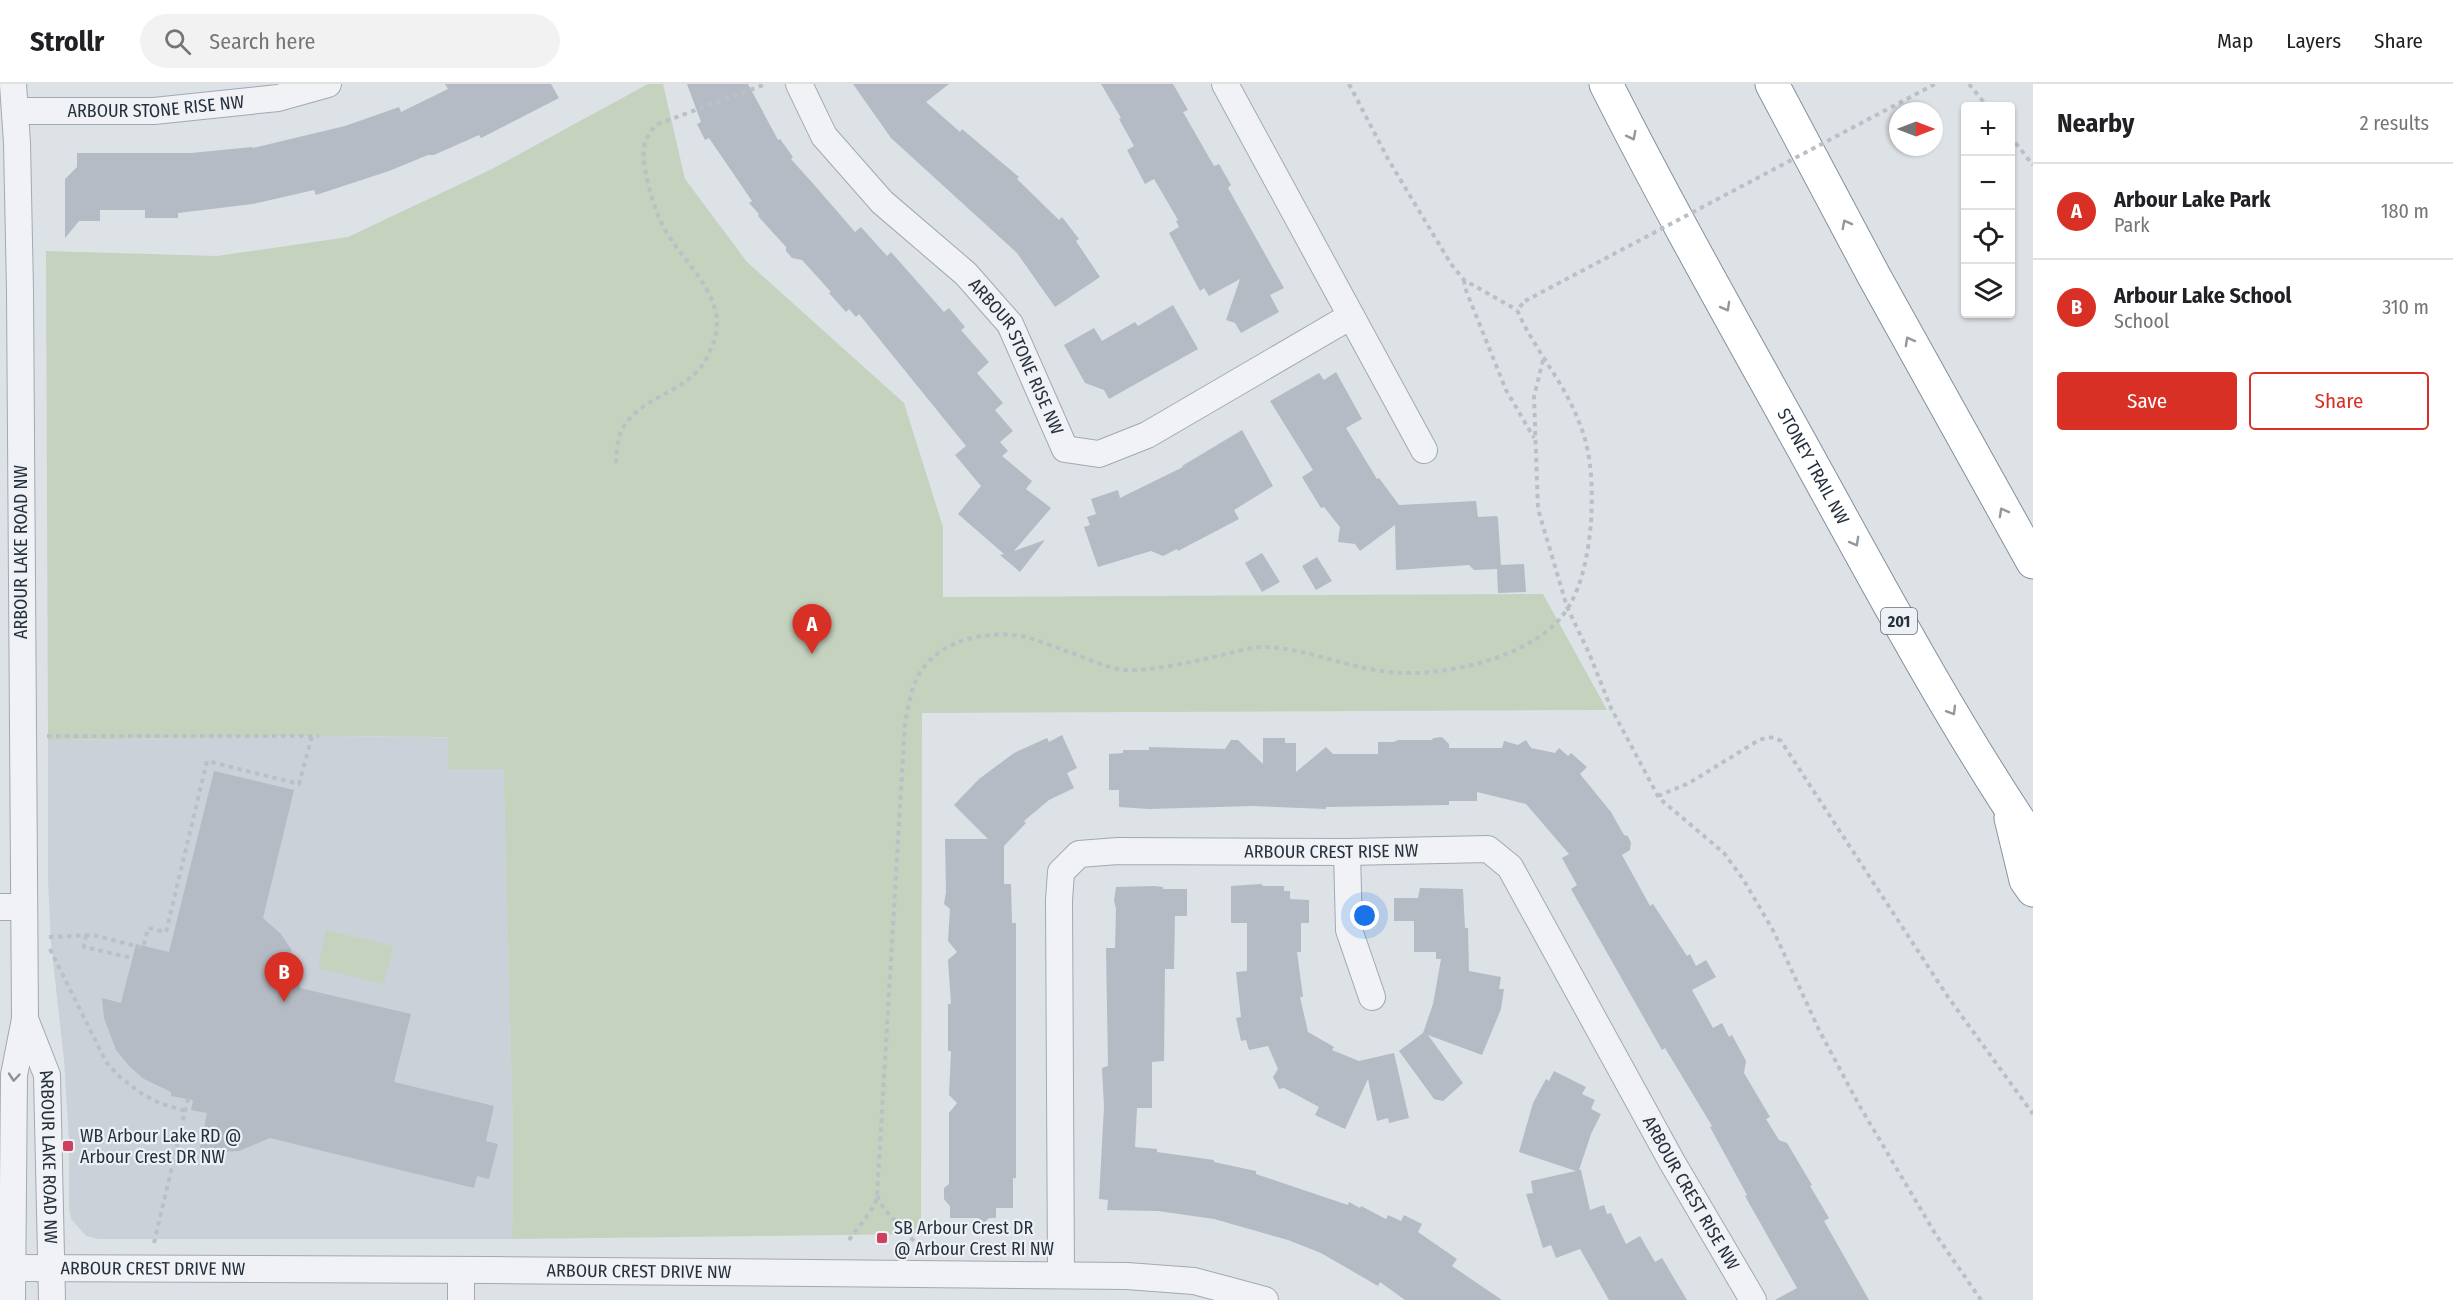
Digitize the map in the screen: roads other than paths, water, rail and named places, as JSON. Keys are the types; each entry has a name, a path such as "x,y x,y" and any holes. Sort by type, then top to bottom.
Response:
{"highway":[{"name":"STONEY TRAIL NW","path":"1606,84 1648,167 1900,624 2007,804 2033,842"},
{"path":"1772,84 1879,286 2033,562"},
{"path":"2007,804 2026,880 2033,890"}],"street":[{"name":"ARBOUR LAKE ROAD NW","path":"13,84 16,111 10,290 12,907 25,1019 48,1076 52,1300"},
{"name":"ARBOUR STONE RISE NW","path":"16,111 154,111 278,98 328,84"},
{"name":"ARBOUR STONE RISE NW","path":"800,84 824,136 882,202 966,274 1010,324 1065,449 1099,454 1147,435 1351,316"},
{"path":"1225,84 1424,450"},
{"name":"ARBOUR CREST RISE NW","path":"1061,1275 1061,872 1079,854 1118,851 1347,852 1488,849 1510,867 1672,1162 1753,1300"},
{"path":"1347,852 1349,930 1372,997"},
{"name":"ARBOUR LAKE ROAD NW","path":"12,1300 14,1075 25,1019"},
{"name":"ARBOUR CREST DRIVE NW","path":"12,1268 1061,1275 1194,1281 1264,1300"},
{"path":"461,1270 461,1300"}],"place":[{"name":"Arbour Lake Park","path":"812,654"},
{"name":"Arbour Lake School","path":"284,1002"},
{"name":"WB Arbour Lake RD @ Arbour Crest DR NW","path":"68,1146"},
{"name":"SB Arbour Crest DR @ Arbour Crest RI NW","path":"882,1238"}]}
